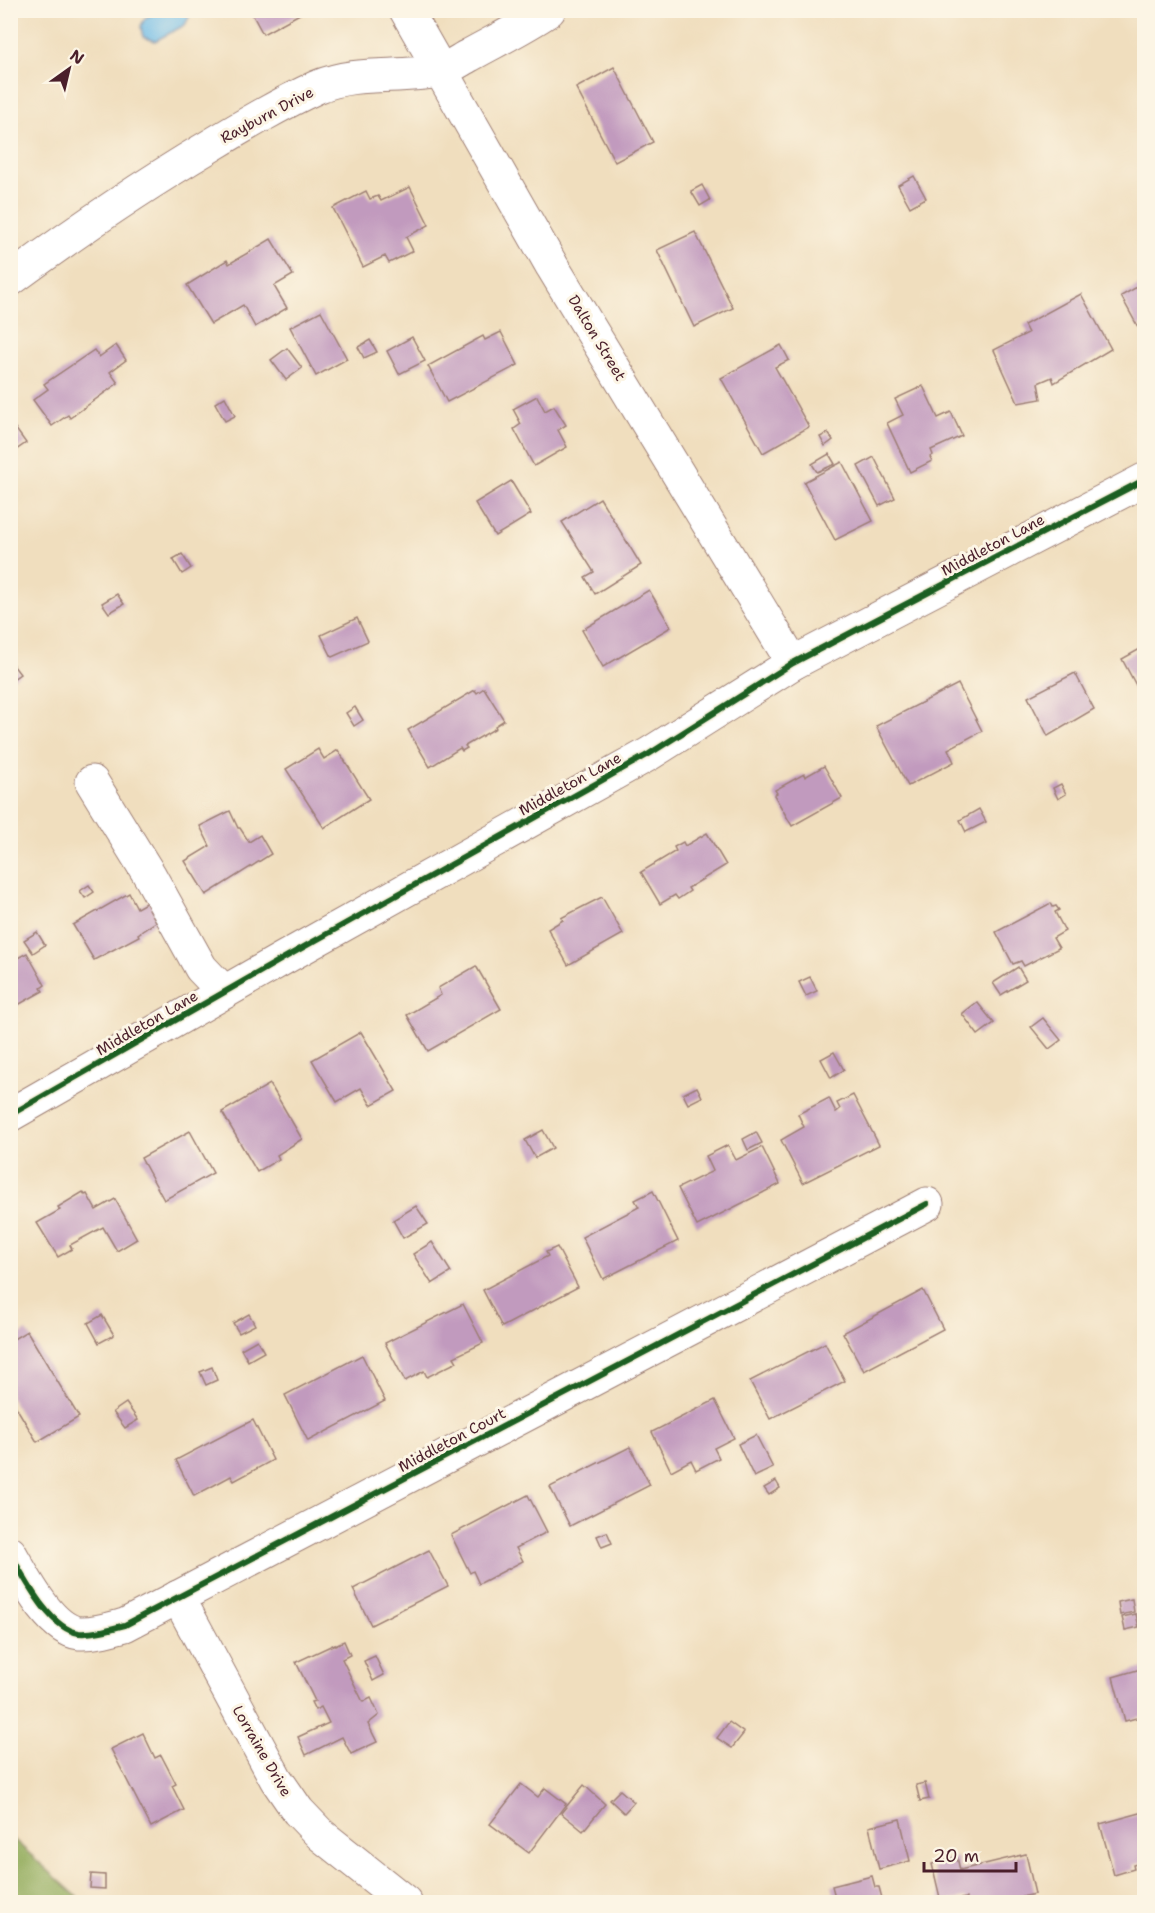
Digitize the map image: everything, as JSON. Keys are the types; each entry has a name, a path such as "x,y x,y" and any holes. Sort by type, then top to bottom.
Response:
{"street":[{"name":"Dalton Street","path":"406,10 552,266 793,663"},
{"name":"Rayburn Drive","path":"10,280 75,232 157,177 259,117 318,87 344,78 365,75 407,75 441,70 549,10"},
{"name":"Middleton Lane","path":"10,1115 224,992 649,754 793,663 1144,480"},
{"path":"92,782 150,876 201,968 224,992"},
{"name":"Middleton Court","path":"10,1553 34,1593 59,1624 77,1633 100,1632 125,1625 927,1204"},
{"name":"Lorraine Drive","path":"178,1597 276,1779 298,1811 321,1835 405,1902"}],"green space":[{"path":"11,1837 83,1902 11,1902"}],"water":[{"path":"158,11 189,11 190,15 185,25 155,41 143,37 141,26 145,18"}],"building":[{"path":"250,10 307,10 263,34"},
{"path":"614,67 653,142 615,162 576,88"},
{"path":"914,176 926,198 910,207 898,185"},
{"path":"702,185 710,200 700,206 691,191"},
{"path":"410,187 429,225 406,237 413,251 389,263 385,256 363,267 333,208 366,191 370,199 378,196 381,201"},
{"path":"695,232 733,308 694,327 657,250"},
{"path":"271,239 293,275 274,286 287,308 255,327 243,305 211,324 187,285 227,260 229,264"},
{"path":"1144,283 1144,324 1138,327 1121,296"},
{"path":"1081,294 1111,349 1054,383 1052,377 1038,383 1041,399 1018,403 994,350 1028,333 1024,325"},
{"path":"321,311 347,359 316,376 290,327"},
{"path":"501,332 518,365 447,402 428,366 483,336 485,340"},
{"path":"412,337 425,361 399,374 387,351"},
{"path":"370,340 377,352 364,358 358,347"},
{"path":"116,345 126,360 110,372 118,383 70,418 68,415 52,426 33,400 48,389 44,384 94,350 99,357"},
{"path":"781,345 789,360 775,367 809,427 763,453 721,378"},
{"path":"287,348 302,368 286,380 271,360"},
{"path":"923,386 938,418 951,412 962,436 931,450 932,461 910,472 887,423 903,415 895,399"},
{"path":"537,396 545,411 554,406 566,425 558,430 567,447 534,466 514,429 521,424 513,409"},
{"path":"225,397 235,416 225,421 215,403"},
{"path":"10,421 26,443 10,454"},
{"path":"828,433 833,440 825,446 820,437"},
{"path":"829,454 835,464 817,472 812,464"},
{"path":"874,457 895,498 879,506 858,466"},
{"path":"842,462 873,521 835,540 804,482"},
{"path":"511,481 531,514 495,536 475,503"},
{"path":"600,498 641,565 595,594 585,577 594,572 562,522"},
{"path":"182,554 191,568 182,574 173,559"},
{"path":"649,590 671,627 603,667 582,630"},
{"path":"117,594 124,604 109,613 102,603"},
{"path":"357,618 368,641 332,657 321,635"},
{"path":"1140,649 1144,653 1144,685 1138,689 1122,659"},
{"path":"10,661 20,674 10,681"},
{"path":"1075,673 1094,709 1048,736 1028,697"},
{"path":"958,684 982,731 948,749 954,762 908,786 876,726"},
{"path":"484,688 504,720 495,726 496,728 465,746 467,748 462,751 460,748 430,767 408,730 475,690 477,693"},
{"path":"355,707 363,720 354,726 346,713"},
{"path":"318,749 324,759 338,750 369,799 324,828 286,769"},
{"path":"824,766 842,798 792,826 774,795 777,793 775,790"},
{"path":"1061,784 1066,794 1058,799 1053,788"},
{"path":"979,809 986,822 966,832 960,820"},
{"path":"230,811 238,828 249,842 260,835 271,854 206,895 185,861 210,846 200,826"},
{"path":"707,833 726,865 688,888 690,891 678,899 675,895 660,904 641,872 676,851 674,847 683,842 685,846"},
{"path":"89,885 94,892 85,898 80,891"},
{"path":"129,893 137,908 149,901 160,919 138,934 139,936 94,960 73,925"},
{"path":"602,897 623,934 568,965 548,929 563,920 561,918"},
{"path":"1051,903 1059,910 1055,912 1065,931 1053,938 1059,948 1024,966 1021,961 1013,964 996,932"},
{"path":"37,932 45,945 33,953 24,940"},
{"path":"27,953 45,985 41,988 43,991 18,1005 16,1002 10,1006 10,962"},
{"path":"476,966 501,1009 428,1051 407,1015 441,995 438,988"},
{"path":"1018,967 1026,980 1001,995 993,983"},
{"path":"810,977 817,991 806,996 799,982"},
{"path":"977,1002 994,1023 978,1035 962,1014"},
{"path":"1043,1018 1061,1040 1049,1049 1031,1027"},
{"path":"361,1032 396,1091 371,1105 361,1088 337,1102 312,1060"},
{"path":"834,1052 844,1070 831,1078 821,1059"},
{"path":"270,1084 302,1139 277,1155 279,1159 257,1172 222,1112"},
{"path":"697,1087 702,1097 688,1104 683,1094"},
{"path":"853,1095 879,1145 803,1183 781,1140 804,1127 798,1114 829,1098 836,1112 840,1109 837,1103"},
{"path":"543,1130 553,1148 535,1158 525,1140"},
{"path":"190,1131 213,1173 164,1200 141,1158"},
{"path":"756,1132 762,1143 748,1150 743,1139"},
{"path":"728,1145 736,1160 762,1147 780,1184 697,1226 678,1188 713,1171 706,1156"},
{"path":"653,1191 678,1241 603,1279 582,1237 639,1207 635,1200"},
{"path":"83,1192 87,1194 96,1210 115,1199 137,1239 117,1251 103,1227 70,1245 72,1249 58,1257 37,1223 60,1210 58,1207"},
{"path":"416,1206 428,1224 403,1238 393,1220"},
{"path":"432,1242 451,1272 432,1284 413,1254"},
{"path":"557,1247 578,1287 502,1327 483,1290 548,1256 546,1252"},
{"path":"923,1290 943,1329 864,1371 843,1333"},
{"path":"463,1304 483,1343 454,1357 457,1362 427,1377 424,1371 405,1381 385,1343"},
{"path":"249,1314 255,1325 239,1333 233,1323"},
{"path":"102,1315 114,1335 99,1343 88,1323"},
{"path":"27,1331 79,1417 37,1442 10,1397 10,1341"},
{"path":"257,1340 264,1352 248,1361 241,1349"},
{"path":"825,1343 845,1381 770,1419 750,1381"},
{"path":"362,1355 385,1401 308,1441 285,1395"},
{"path":"212,1367 217,1380 206,1385 200,1372"},
{"path":"715,1400 734,1438 714,1448 719,1458 696,1470 691,1460 671,1471 652,1432"},
{"path":"126,1403 138,1420 125,1428 113,1412"},
{"path":"253,1420 273,1460 234,1481 231,1476 194,1496 176,1460"},
{"path":"756,1435 773,1468 754,1477 738,1444"},
{"path":"630,1447 650,1485 570,1526 550,1487"},
{"path":"776,1481 780,1488 769,1495 764,1488"},
{"path":"528,1495 547,1532 516,1548 523,1561 479,1584 473,1571 470,1573 451,1535"},
{"path":"607,1532 612,1543 602,1547 597,1536"},
{"path":"429,1550 448,1586 371,1625 353,1589"},
{"path":"1132,1599 1134,1612 1120,1615 1118,1602"},
{"path":"1136,1614 1139,1627 1125,1630 1122,1617"},
{"path":"344,1641 350,1655 342,1659 363,1702 371,1698 379,1715 368,1724 377,1742 351,1754 342,1737 306,1755 298,1737 329,1723 321,1707 315,1710 311,1702 315,1701 296,1662"},
{"path":"375,1656 384,1675 373,1681 364,1661"},
{"path":"1144,1668 1144,1716 1125,1721 1113,1677"},
{"path":"729,1722 744,1733 732,1748 717,1738"},
{"path":"143,1733 155,1758 161,1755 176,1784 172,1786 184,1810 151,1827 111,1749"},
{"path":"925,1783 929,1799 920,1801 916,1785"},
{"path":"521,1784 538,1797 545,1788 566,1804 529,1853 490,1824"},
{"path":"584,1785 605,1804 583,1831 561,1813"},
{"path":"620,1790 634,1802 624,1813 610,1800"},
{"path":"1144,1812 1144,1862 1133,1865 1134,1869 1114,1875 1100,1824"},
{"path":"900,1819 910,1861 879,1869 869,1827"},
{"path":"1026,1854 1035,1894 999,1902 967,1902 966,1898 941,1902 932,1864 957,1857 960,1870"},
{"path":"91,1874 105,1875 105,1889 90,1888"},
{"path":"872,1876 875,1887 879,1887 883,1902 817,1902 835,1897 832,1886"}],"cycle path":[{"path":"10,1115 284,958 649,754 793,663 1144,480"},
{"path":"10,1553 38,1600 58,1622 68,1629 79,1633 90,1633 125,1625 927,1204"}]}
